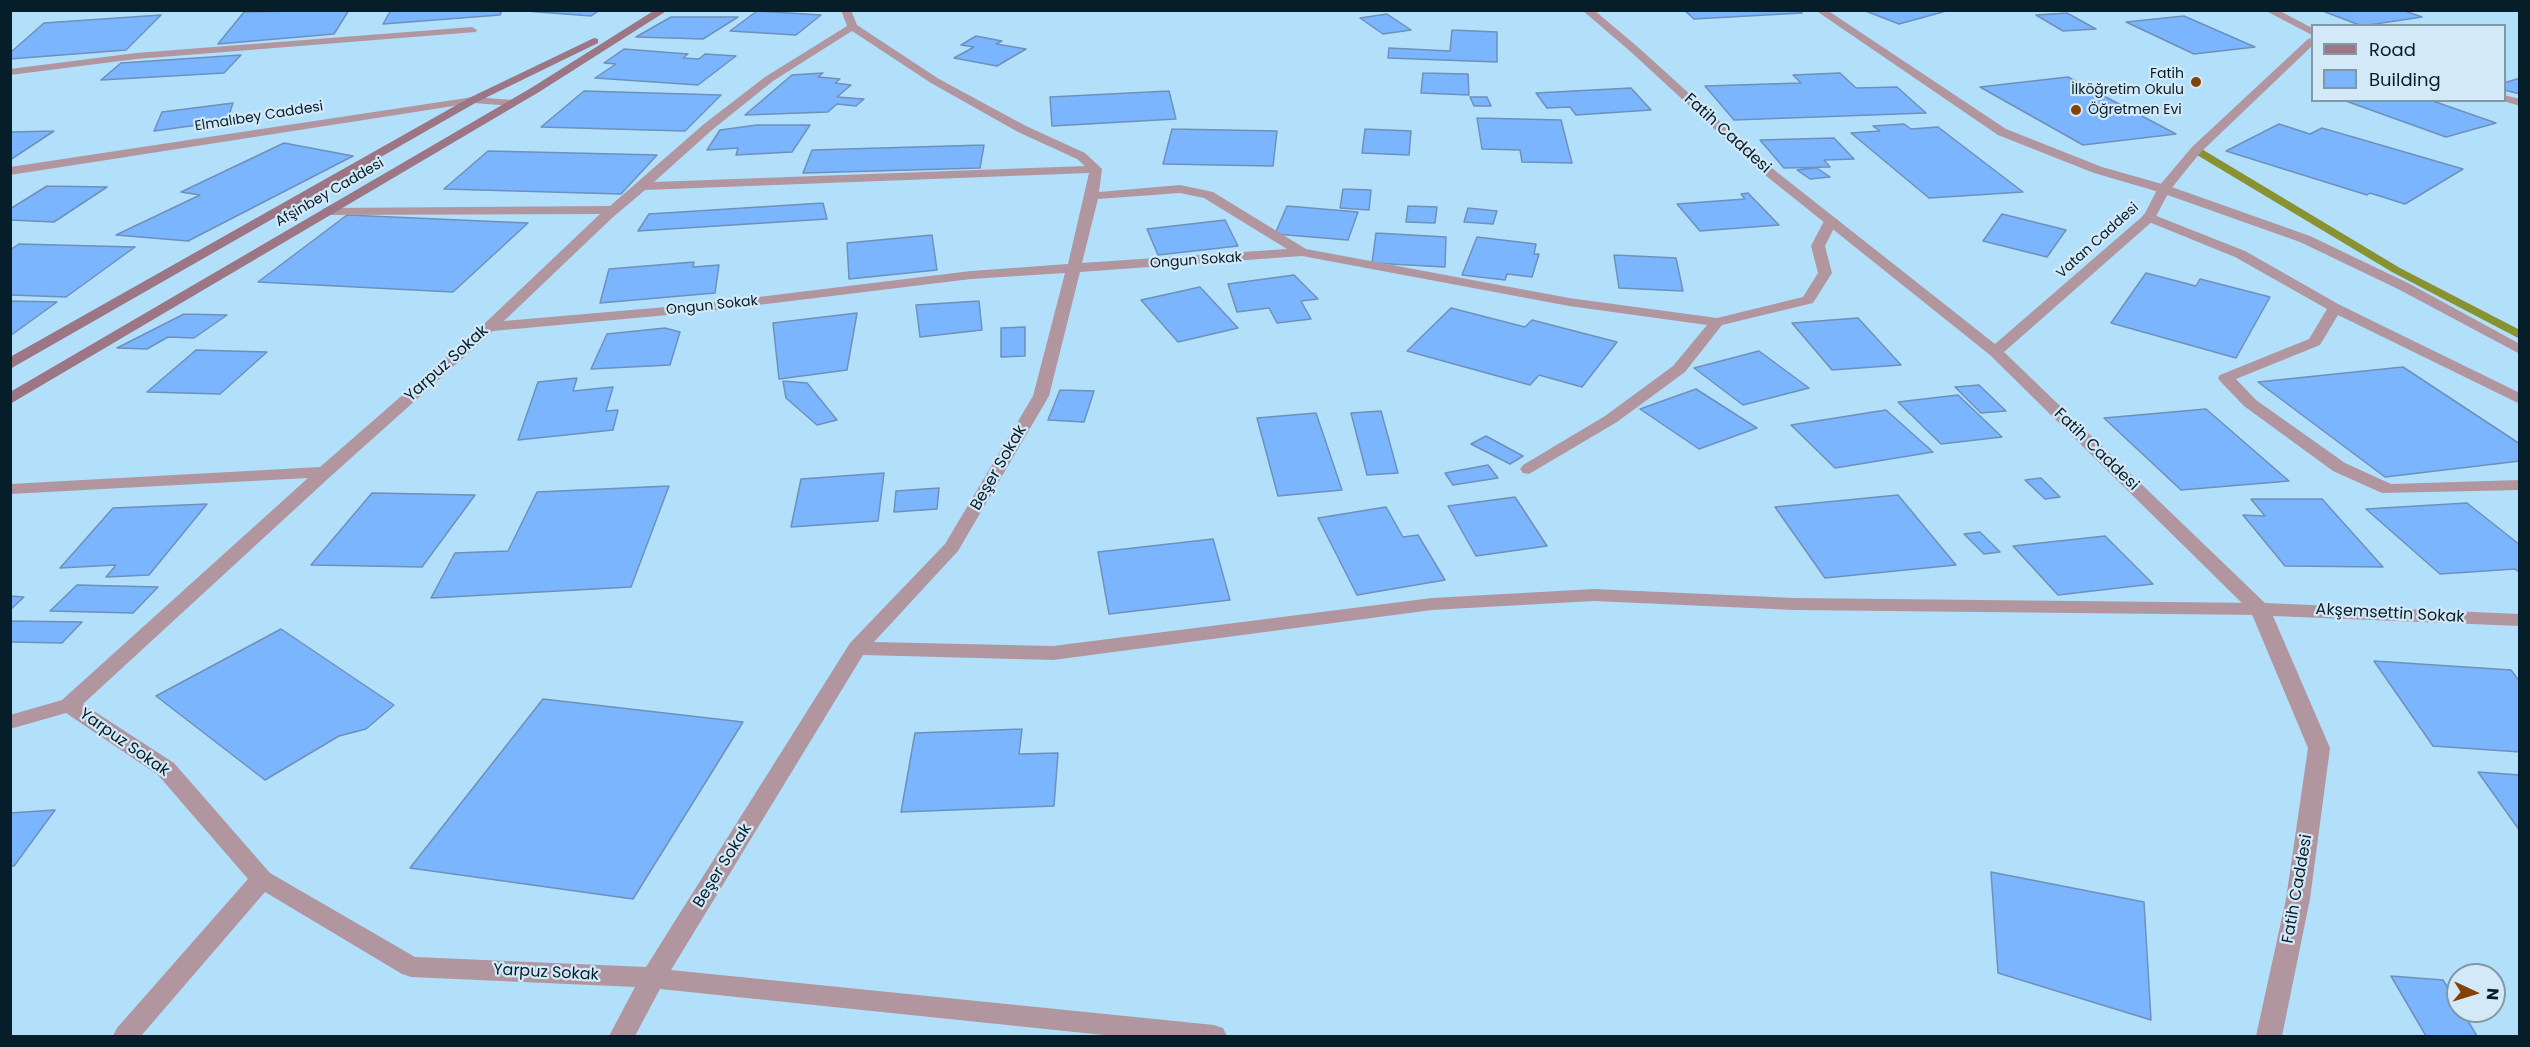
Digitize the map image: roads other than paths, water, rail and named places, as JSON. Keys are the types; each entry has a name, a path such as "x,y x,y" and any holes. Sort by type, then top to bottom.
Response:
{"main road":[{"name":"Afşinbey Caddesi","path":"10,364 473,100 658,10"},
{"name":"Afşinbey Caddesi","path":"10,399 513,103 663,10"}],"street":[{"name":"Fatih Caddesi","path":"1587,10 1635,50 1764,168 1995,352 2260,609 2319,748 2298,899 2269,1036"},
{"path":"1820,10 2002,132 2098,170 2164,189 2305,239 2403,286 2520,350"},
{"path":"2270,10 2311,31"},
{"path":"849,19 980,107 1081,156 1096,169"},
{"name":"Yarpuz Sokak","path":"849,19 708,127 69,705 166,769 262,879 411,967 653,978 1214,1036"},
{"path":"10,72 136,56 471,30"},
{"name":"Vatan Caddesi","path":"1995,352 2149,217 2164,189 2196,150 2311,43"},
{"name":"Elmalıbey Caddesi","path":"10,171 473,100 513,103"},
{"path":"641,186 1096,169"},
{"name":"Beşer Sokak","path":"622,1036 653,978 857,648 952,547 1041,396 1092,196 1096,169"},
{"path":"1092,196 1180,189 1208,195 1302,252"},
{"path":"329,211 614,210"},
{"path":"2149,217 2240,254 2335,308 2520,399"},
{"name":"Ongun Sokak","path":"489,327 701,308 971,275 1072,270 1302,252 1569,302 1717,322 1808,300 1825,273 1818,246 1831,220"},
{"path":"2335,308 2315,342 2226,378 2250,403 2339,467 2388,489 2520,485"},
{"path":"1529,469 1611,419 1679,369 1717,322"},
{"path":"10,489 325,472"},
{"name":"Akşemsettin Sokak","path":"857,648 1053,653 1432,604 1594,595 1795,604 2260,609 2520,620"},
{"path":"10,722 69,705"},
{"path":"126,1036 262,879"}],"waterway":[{"path":"2196,150 2396,270 2520,335"}],"place":[{"name":"Fatih İlköğretim Okulu","path":"2196,82"},
{"name":"Öğretmen Evi","path":"2076,110"}]}
